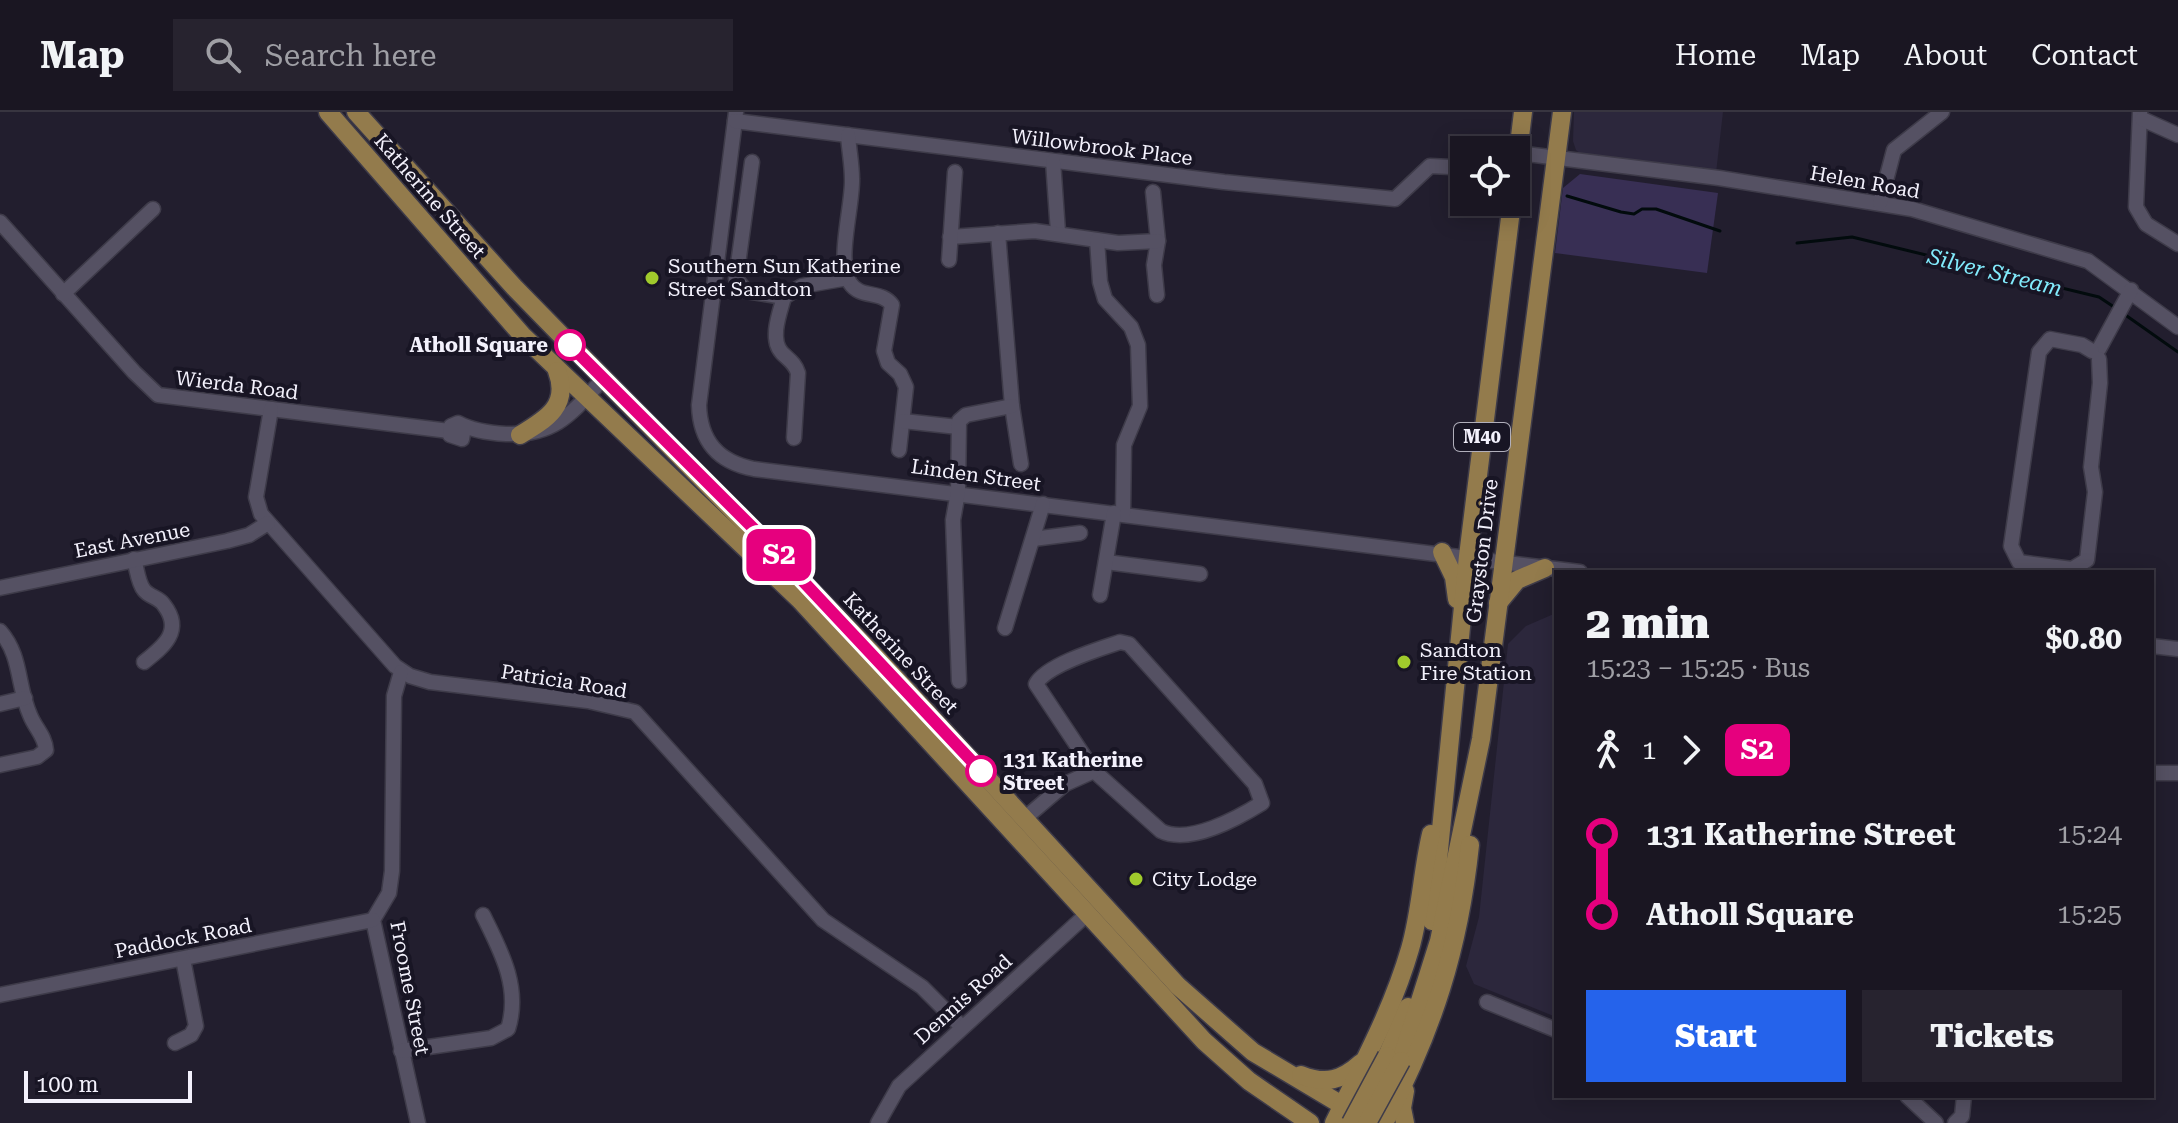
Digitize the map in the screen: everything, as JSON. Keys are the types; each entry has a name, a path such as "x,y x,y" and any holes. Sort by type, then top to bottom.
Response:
{"main road":[{"name":"Katherine Street","path":"328,112 522,335 800,600 1204,1041 1249,1081 1310,1123"},
{"path":"344,112 428,206 457,224"},
{"name":"Katherine Street","path":"356,112 603,379 756,531 1199,1007 1342,1117 1373,1123"},
{"path":"1520,136 1523,112"},
{"name":"Grayston Drive","path":"1342,1117 1387,1056 1411,1000 1481,739 1562,112"},
{"name":"Grayston Drive","path":"1367,1123 1401,1061 1426,992 1445,881 1443,797 1468,556 1510,216"},
{"path":"520,435 549,416 560,402 561,380 556,368"},
{"path":"1442,552 1456,586 1456,693"},
{"path":"1498,603 1517,580 1545,568"},
{"path":"1384,1123 1407,1080 1439,1003 1462,910 1481,739"},
{"path":"1342,1117 1370,1055 1411,944 1425,864 1443,797"},
{"path":"1273,1064 1312,1079 1329,1081 1342,1078 1370,1055"},
{"path":"1405,1123 1402,1108 1407,1080"},
{"path":"1249,1081 1292,1123"}],"street":[{"path":"1880,203 1894,150 1942,112"},
{"path":"2178,135 2141,116 2136,207 2146,224 2178,244"},
{"name":"Willowbrook Place","path":"736,117 848,135 1053,161 1395,199 1430,166 1450,167"},
{"name":"Linden Street","path":"736,117 699,405 706,441 721,457 744,467 1442,552 1558,570"},
{"path":"848,135 852,179 846,237 848,278 858,291 883,297 891,303 884,351 888,363 905,381 899,450"},
{"name":"Helen Road","path":"1530,161 1556,158 1880,203 2088,261 2128,296 2178,327"},
{"path":"1053,161 1058,232"},
{"path":"752,162 736,279 746,291 784,297 802,286 848,278"},
{"path":"949,260 955,172"},
{"path":"1153,192 1158,241 1154,265 1157,295"},
{"path":"63,294 153,209"},
{"name":"Wierda Road","path":"0,222 158,395 449,431 454,439 464,432 520,435"},
{"path":"950,237 1058,232 1127,244 1158,241"},
{"path":"998,233 1012,406 1021,464"},
{"path":"1097,240 1105,299 1131,327 1138,345 1140,406 1124,445 1118,514 1100,595"},
{"path":"2097,353 2082,345 2050,339 2039,352 2011,546 2019,562 2072,569 2087,560 2095,492 2091,467 2100,383 2097,353 2128,296"},
{"path":"784,297 776,339 781,352 798,373 794,438"},
{"path":"520,435 540,433 555,425 603,379"},
{"path":"959,681 953,520 958,492 958,427 966,415 1012,406"},
{"path":"271,409 256,497 268,523 401,672"},
{"path":"903,421 958,427"},
{"path":"1005,628 1043,504"},
{"name":"East Avenue","path":"0,588 242,538 268,523"},
{"path":"1033,539 1080,533"},
{"path":"134,559 142,589 165,606 172,636 165,647 144,662"},
{"path":"1106,562 1200,574"},
{"path":"0,631 16,655 25,698 46,750 37,757 0,765"},
{"path":"1126,642 1255,784 1264,801 1201,830 1175,836 1161,831 1094,771 1036,684 1042,675 1054,669 1126,642"},
{"path":"2154,646 2178,649"},
{"name":"Froome Street","path":"401,672 394,696 390,884 373,920 418,1123"},
{"name":"Patricia Road","path":"401,672 430,682 588,701 635,712 823,920 922,987 961,1026"},
{"path":"0,704 25,698"},
{"path":"1024,819 1065,784 1094,771"},
{"path":"2154,773 2178,773"},
{"name":"Dennis Road","path":"878,1123 899,1086 961,1026 1087,914"},
{"path":"401,1051 491,1038 508,1029 514,1010 507,963 483,915"},
{"name":"Paddock Road","path":"0,995 373,920"},
{"path":"175,1043 191,1035 196,1026 183,959"},
{"path":"1487,1002 1554,1029"},
{"path":"1909,1098 1936,1123"},
{"path":"1955,1123 1962,1116 1964,1098"}],"shaded area":[{"path":"1574,112 1723,112 1716,173 1584,157 1576,150 1573,141"},
{"path":"1580,174 1718,193 1707,273 1555,253 1563,188"},
{"path":"1554,614 1554,1016 1474,984 1466,966 1479,917 1508,644 1526,626"}],"waterway":[{"name":"Silver Stream","path":"1567,196 1634,214 1642,209 1656,209 1720,231"},
{"name":"Silver Stream","path":"1797,243 1852,237 2099,297 2114,307"},
{"name":"Silver Stream","path":"2124,314 2178,352"}],"bus line":[{"name":"S2","path":"570,345 756,531 981,771"}],"place":[{"name":"Southern Sun Katherine Street Sandton","path":"652,278"},
{"name":"Atholl Square","path":"570,345"},
{"name":"Sandton Fire Station","path":"1404,662"},
{"name":"131 Katherine Street","path":"981,771"},
{"name":"City Lodge","path":"1136,879"}]}
